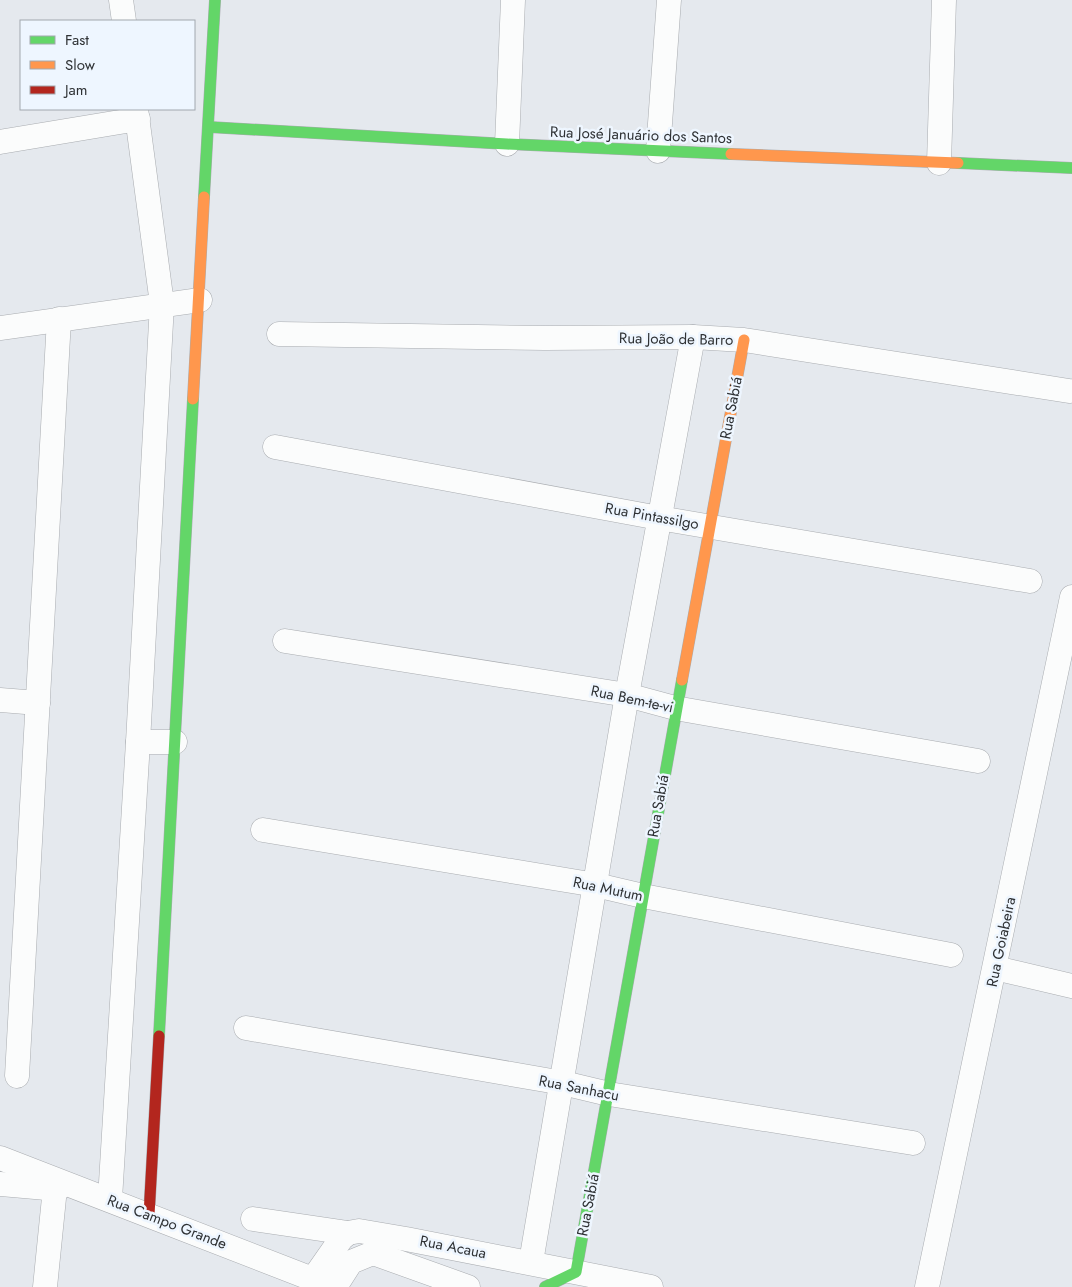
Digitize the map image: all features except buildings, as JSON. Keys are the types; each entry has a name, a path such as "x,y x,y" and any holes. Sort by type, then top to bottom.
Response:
{"street":[{"path":"121,0 124,20"},
{"path":"149,1215 215,0"},
{"path":"507,144 513,0"},
{"path":"658,151 669,0"},
{"path":"939,163 944,0"},
{"path":"0,142 137,114 162,304 110,1199"},
{"name":"Rua José Januário dos Santos","path":"209,127 507,144 1072,168"},
{"path":"0,328 200,300"},
{"path":"17,1076 59,319"},
{"name":"Rua João de Barro","path":"279,334 545,338 693,337 744,340 1070,391"},
{"path":"531,1262 563,1084 627,695 658,518 693,337"},
{"name":"Rua Sabiá","path":"576,1272 609,1094 675,708 744,340"},
{"name":"Rua Pintassilgo","path":"275,447 658,518 1030,581"},
{"name":"Rua Goiabeira","path":"927,1287 1072,597"},
{"name":"Rua Bem-te-vi","path":"285,641 627,695 675,708 978,760"},
{"path":"0,700 38,703"},
{"path":"138,742 175,742"},
{"name":"Rua Mutum","path":"263,830 596,885 643,896 951,954"},
{"path":"995,968 1072,986"},
{"name":"Rua Sanhacu","path":"246,1028 563,1084 609,1094 913,1143"},
{"name":"Rua Campo Grande","path":"0,1158 327,1284"},
{"path":"0,1184 83,1190"},
{"path":"45,1287 55,1188"},
{"name":"Rua Acaua","path":"253,1219 348,1233 359,1231 406,1239 651,1287"},
{"path":"327,1284 341,1239 348,1233"},
{"path":"401,1262 406,1239"},
{"path":"327,1284 351,1262 373,1252 468,1287"},
{"path":"545,1287 576,1272"}],"traffic: fast":[{"path":"204,197 215,0"},
{"path":"209,127 507,144 731,154"},
{"path":"958,163 1072,168"},
{"path":"159,1036 193,399"},
{"path":"545,1287 576,1272 682,680"}],"traffic: slow":[{"path":"731,154 958,163"},
{"path":"193,399 204,197"},
{"path":"682,680 744,340"}],"traffic: jam":[{"path":"149,1215 159,1036"}]}
